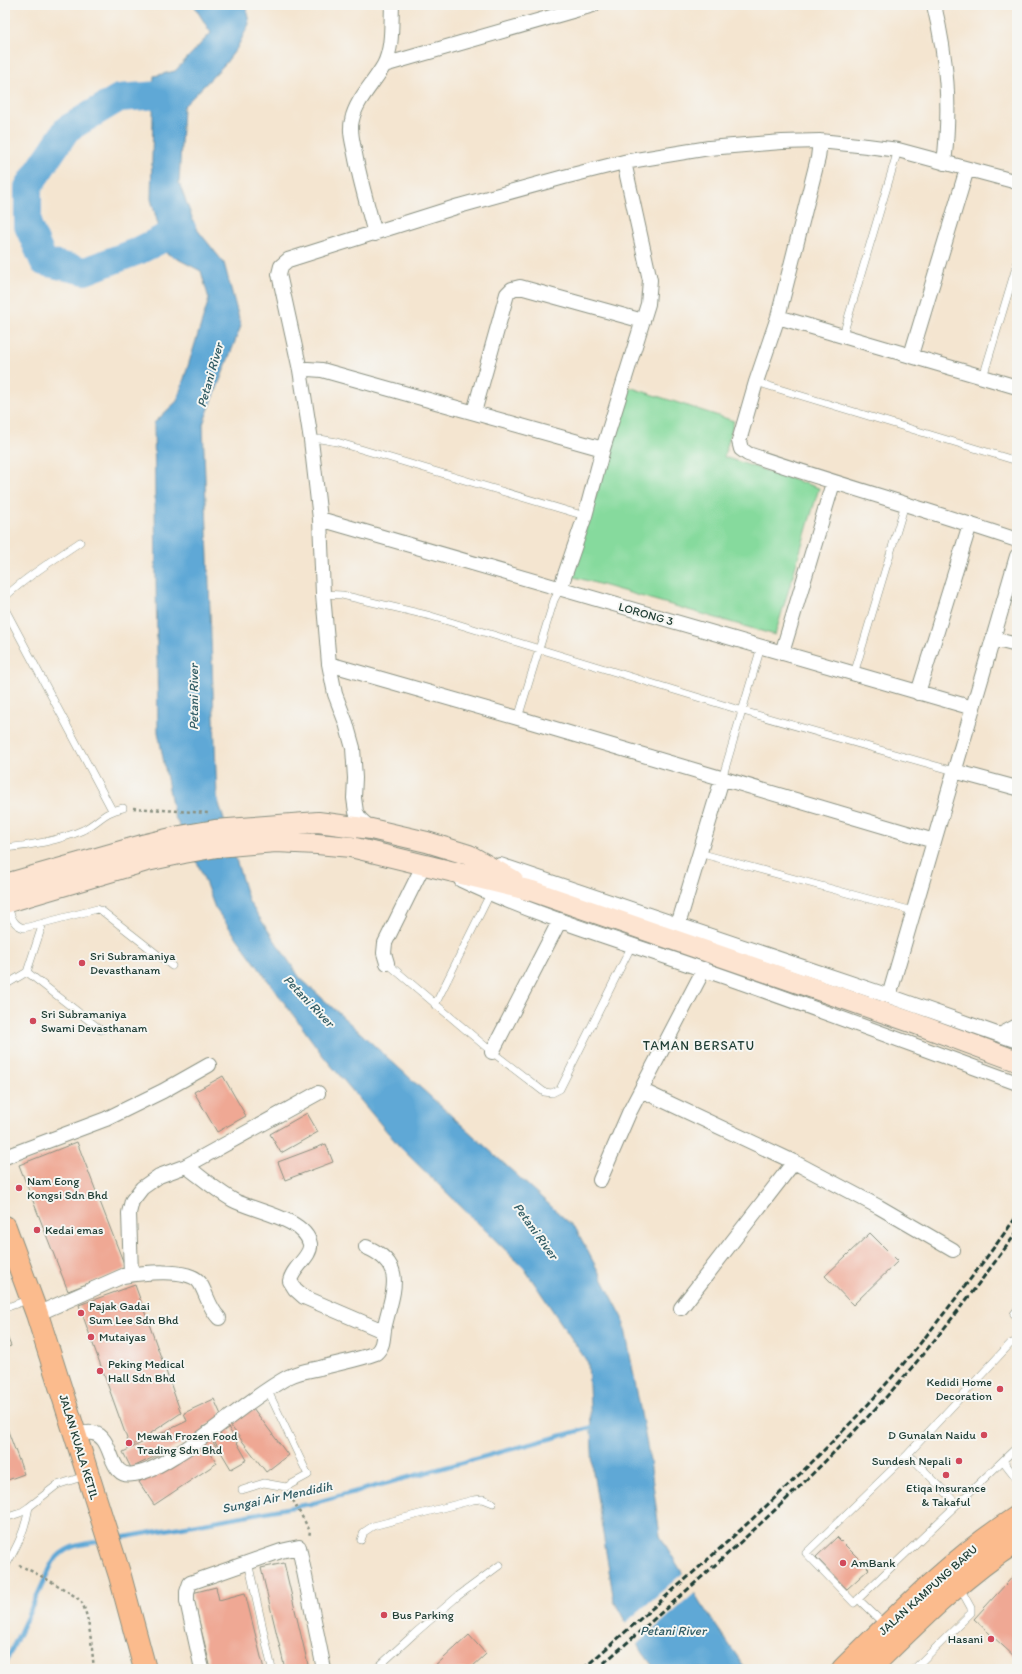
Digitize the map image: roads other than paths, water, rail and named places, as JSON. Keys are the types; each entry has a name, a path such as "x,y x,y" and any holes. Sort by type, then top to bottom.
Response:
{"main road":[{"name":"JALAN KUALA KETIL","path":"5,1227 34,1306 120,1576 145,1669"},
{"name":"JALAN KAMPUNG BARU","path":"843,1669 923,1591 971,1549 1017,1516"},
{"name":"JALAN KAMPUNG BARU","path":"872,1668 958,1586 984,1564 1017,1541"}],"street":[{"path":"375,234 359,175 351,133 351,121 355,111 384,65 390,46 392,5"},
{"path":"384,65 593,5"},
{"path":"934,5 942,40 948,79 947,128 944,163"},
{"path":"820,141 818,158 778,317 756,382 739,441 741,449 748,454 833,483 970,524 1017,540"},
{"path":"370,829 360,819 356,812 354,798 355,778 353,748 346,723 335,694 329,664 323,594 320,519 311,440 300,370 279,274 280,266 288,260 375,234 459,206 624,162 709,148 782,142 820,141 867,146 898,150 1017,182"},
{"path":"560,589 585,516 603,449 648,304 650,280 624,162"},
{"path":"911,355 967,168"},
{"path":"474,412 507,294 512,289 520,287 643,321"},
{"path":"778,317 1017,387"},
{"path":"300,370 322,370 603,449"},
{"path":"782,653 833,483"},
{"name":"LORONG 3","path":"320,519 972,708"},
{"path":"918,692 970,524"},
{"path":"889,996 972,708 1016,562"},
{"path":"993,639 1017,645"},
{"path":"329,664 518,718 934,841"},
{"path":"954,771 1017,788"},
{"path":"678,925 722,779"},
{"path":"5,897 62,877 184,852 217,847 318,822 370,829 427,842 469,855 889,996 1017,1041"},
{"path":"275,833 317,844 351,847 532,891 911,1022 1017,1061"},
{"path":"469,855 532,891"},
{"path":"387,962 384,953 385,943 424,864"},
{"path":"446,869 458,878 490,894 560,920 704,969 1017,1083"},
{"path":"492,1052 560,920"},
{"path":"600,1180 629,1113 704,969"},
{"path":"1000,1035 1017,1026"},
{"path":"5,1157 106,1119 163,1091 209,1064"},
{"path":"641,1090 794,1162 879,1207 953,1250"},
{"path":"131,1274 129,1213 132,1201 142,1188 158,1176 186,1166 318,1093"},
{"path":"681,1308 794,1162"},
{"path":"186,1166 233,1200 294,1224 304,1232 310,1244 309,1252 291,1274 290,1281 295,1289 304,1297 384,1331"},
{"path":"75,1435 95,1433 100,1436 104,1440 114,1464 119,1471 125,1474 133,1475 162,1463 193,1445 267,1389 289,1376 304,1371 364,1358 376,1353 383,1344 384,1331 394,1288 393,1273 389,1263 380,1253 366,1247"},
{"path":"34,1306 131,1274 182,1273 192,1276 199,1283 213,1312 219,1318"},
{"path":"202,1669 187,1601 188,1587 193,1581 281,1551 299,1547 324,1669"}],"lane":[{"path":"843,335 898,150"},
{"path":"983,377 1017,264"},
{"path":"756,382 1017,461"},
{"path":"311,440 320,439 337,442 585,516"},
{"path":"854,674 905,504"},
{"path":"5,598 26,580 80,542"},
{"path":"518,718 554,600 560,589"},
{"path":"323,594 342,595 430,616 743,711 954,771"},
{"path":"5,609 112,810"},
{"path":"722,779 761,647"},
{"path":"5,848 69,836 85,829 112,810 123,808"},
{"path":"699,852 913,912"},
{"path":"435,1005 490,894"},
{"path":"5,897 13,921 18,927 24,928 97,909 102,911 172,966"},
{"path":"5,985 27,972 43,923"},
{"path":"387,962 435,1005 492,1052 544,1092 552,1093 560,1088 632,945"},
{"path":"27,972 101,1030"},
{"path":"5,1308 34,1306"},
{"path":"1017,1310 1014,1314 1017,1316"},
{"path":"1017,1341 1010,1344 908,1454 806,1553 854,1603 1017,1447"},
{"path":"242,1490 264,1483 286,1487 308,1475 267,1389"},
{"path":"908,1454 958,1504"},
{"path":"1003,1461 1016,1475"},
{"path":"5,1518 20,1514 57,1485 87,1475"},
{"path":"361,1540 364,1532 373,1526 473,1500 483,1500 493,1503"},
{"path":"5,1567 26,1525 29,1507"},
{"path":"248,1562 272,1669"},
{"path":"376,1669 458,1596 500,1565"},
{"path":"914,1669 971,1613 971,1608 958,1586"},
{"path":"858,1599 886,1627"}],"water":[{"name":"Petani River","path":"195,5 246,5 249,24 237,48 225,64 183,107 179,183 196,228 224,263 241,326 203,424 217,797 249,902 300,978 576,1229 623,1318 650,1461 660,1536 701,1604 746,1669 655,1669 643,1653 614,1601 593,1472 588,1363 524,1268 400,1147 324,1057 215,908 201,871 174,815 158,732 154,423 177,401 209,299 201,271 166,253 151,199 154,76 175,71 211,33"}],"waterway":[{"name":"Petani River","path":"172,94 119,98 67,129 28,187 28,226 44,262 85,271 138,251 182,229"},
{"name":"Sungai Air Mendidih","path":"114,1539 310,1504 597,1426"},
{"name":"Sungai Air Mendidih","path":"5,1664 53,1562 58,1556 69,1548 102,1541"}],"railway":[{"path":"583,1669 768,1505 838,1436 872,1400 929,1333 1017,1216"},
{"path":"597,1669 775,1510 843,1443 895,1387 931,1344 1017,1232"}],"place":[{"name":"Sri Subramaniya Devasthanam","path":"82,963"},
{"name":"Sri Subramaniya Swami Devasthanam","path":"33,1021"},
{"name":"Nam Eong Kongsi Sdn Bhd","path":"19,1188"},
{"name":"Kedai emas","path":"37,1230"},
{"name":"Pajak Gadai Sum Lee Sdn Bhd","path":"81,1313"},
{"name":"Mutaiyas","path":"91,1337"},
{"name":"Peking Medical Hall Sdn Bhd","path":"100,1371"},
{"name":"Kedidi Home Decoration","path":"1000,1389"},
{"name":"D Gunalan Naidu","path":"984,1435"},
{"name":"Mewah Frozen Food Trading Sdn Bhd","path":"129,1443"},
{"name":"Sundesh Nepali","path":"959,1461"},
{"name":"Etiqa Insurance & Takaful","path":"946,1475"},
{"name":"AmBank","path":"843,1563"},
{"name":"Bus Parking","path":"384,1615"},
{"name":"Hasani","path":"991,1639"}],"district":[{"name":"TAMAN BERSATU","path":"699,1045"}]}
